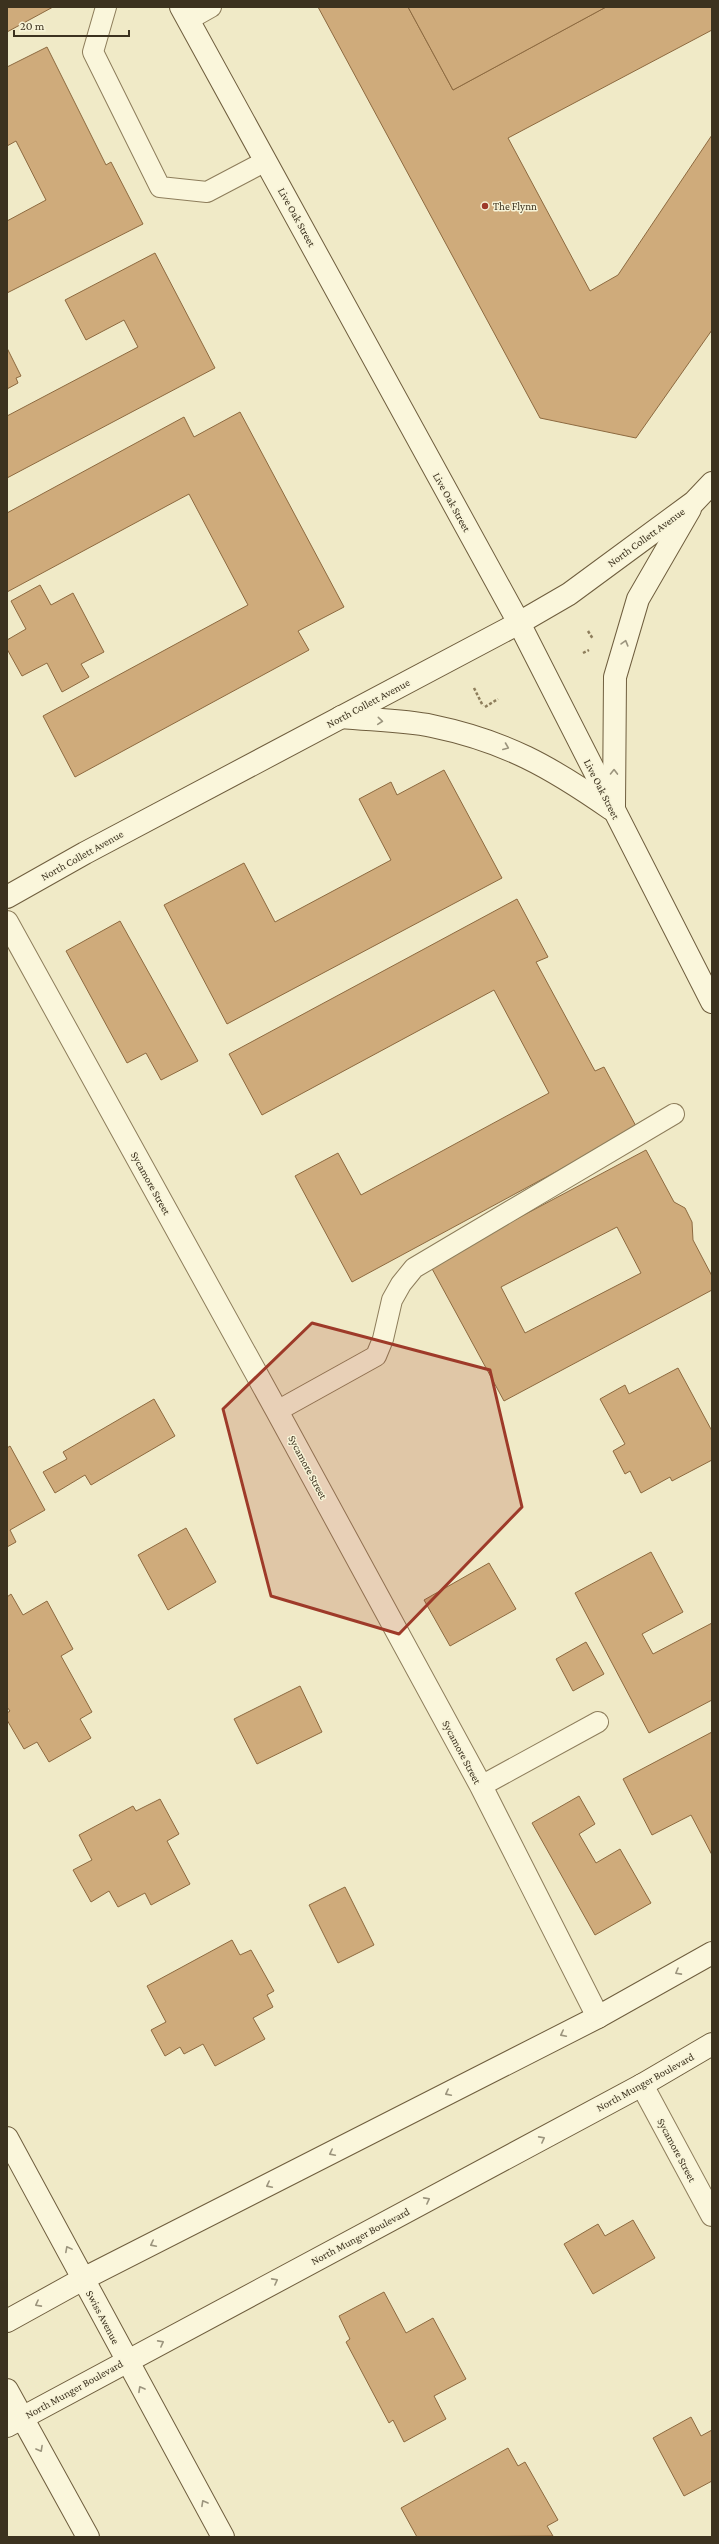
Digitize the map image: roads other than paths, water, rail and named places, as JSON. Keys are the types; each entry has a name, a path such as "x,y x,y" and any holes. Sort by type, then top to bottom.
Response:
{"street":[{"name":"Live Oak Street","path":"184,13 519,623 712,1002"},
{"name":"North Collett Avenue","path":"7,896 85,852 519,623 568,594 694,502 712,483"},
{"path":"614,810 615,677 638,599 694,502"},
{"path":"341,717 431,726 487,740 562,775 614,810"},
{"name":"Sycamore Street","path":"7,922 277,1410 481,1786 598,2017"},
{"path":"7,2321 83,2279 598,2017 712,1953"},
{"name":"North Munger Boulevard","path":"15,2422 642,2085 712,2044"},
{"name":"Sycamore Street","path":"642,2085 712,2215"},
{"name":"Swiss Avenue","path":"7,2138 126,2361 223,2537"},
{"path":"7,2390 15,2422 88,2537"}],"lane":[{"path":"106,7 93,52 160,187 207,192 266,160"},
{"path":"184,13 211,7"},
{"path":"277,1410 376,1356 383,1339 392,1300 401,1284 414,1268 674,1114"},
{"path":"481,1786 598,1722"}],"place":[{"name":"The Flynn","path":"485,206"}]}
